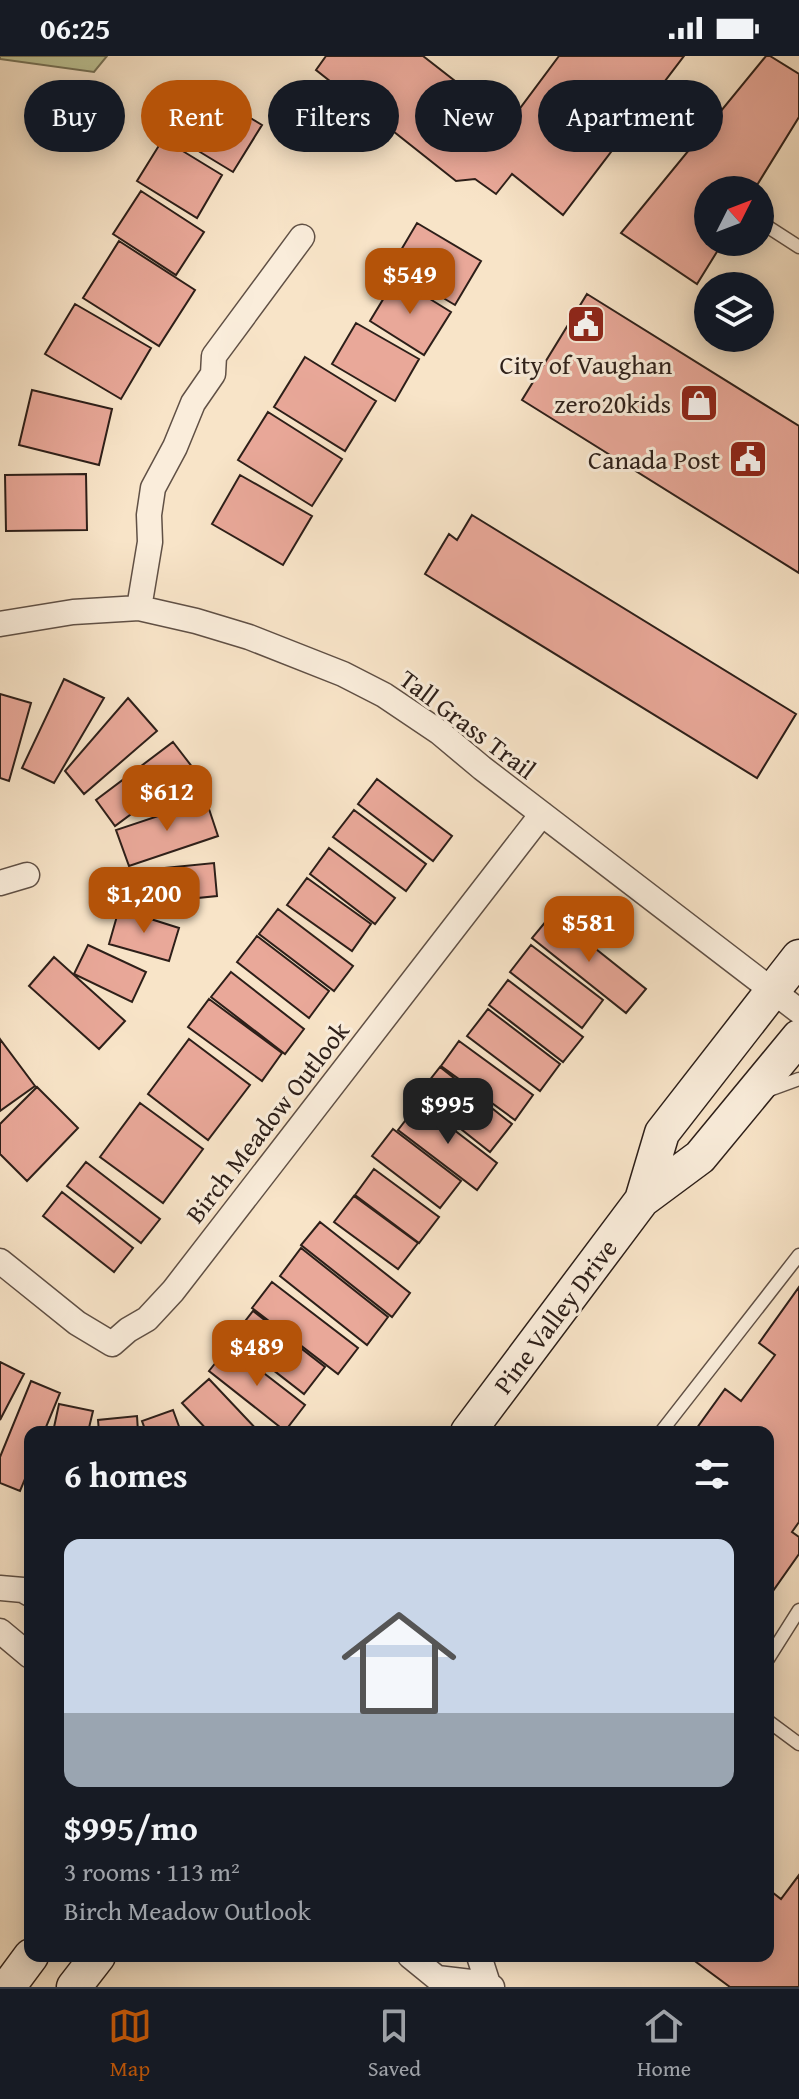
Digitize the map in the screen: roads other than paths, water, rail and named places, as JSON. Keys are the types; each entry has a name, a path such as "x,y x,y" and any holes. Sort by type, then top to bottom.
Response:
{"main road":[{"name":"Pine Valley Drive","path":"642,1200 662,1133 786,1001 799,957"},
{"name":"Pine Valley Drive","path":"472,1426 642,1200 700,1157 799,1037"},
{"path":"8,1987 27,1962"},
{"path":"74,1987 93,1962"}],"street":[{"path":"139,608 150,542 149,515 153,488 175,447 193,403 213,374 214,356 302,237"},
{"name":"Tall Grass Trail","path":"0,624 73,612 139,608 249,637 343,674 384,695 439,732 786,1001"},
{"name":"Birch Meadow Outlook","path":"0,1261 77,1323 112,1344 147,1319 173,1291 542,814"},
{"path":"0,883 27,875"},
{"path":"0,1588 24,1591"},
{"path":"0,1631 24,1651"},
{"path":"417,1962 437,1978 490,1986 481,1962"}],"lane":[{"path":"774,231 799,247"},
{"path":"751,1097 799,1079"},
{"path":"666,1426 799,1255"},
{"path":"774,1650 799,1610"},
{"path":"774,1725 799,1744"}],"place":[{"name":"City of Vaughan","path":"586,324"},
{"name":"zero20kids","path":"699,403"},
{"name":"Canada Post","path":"748,459"}]}
